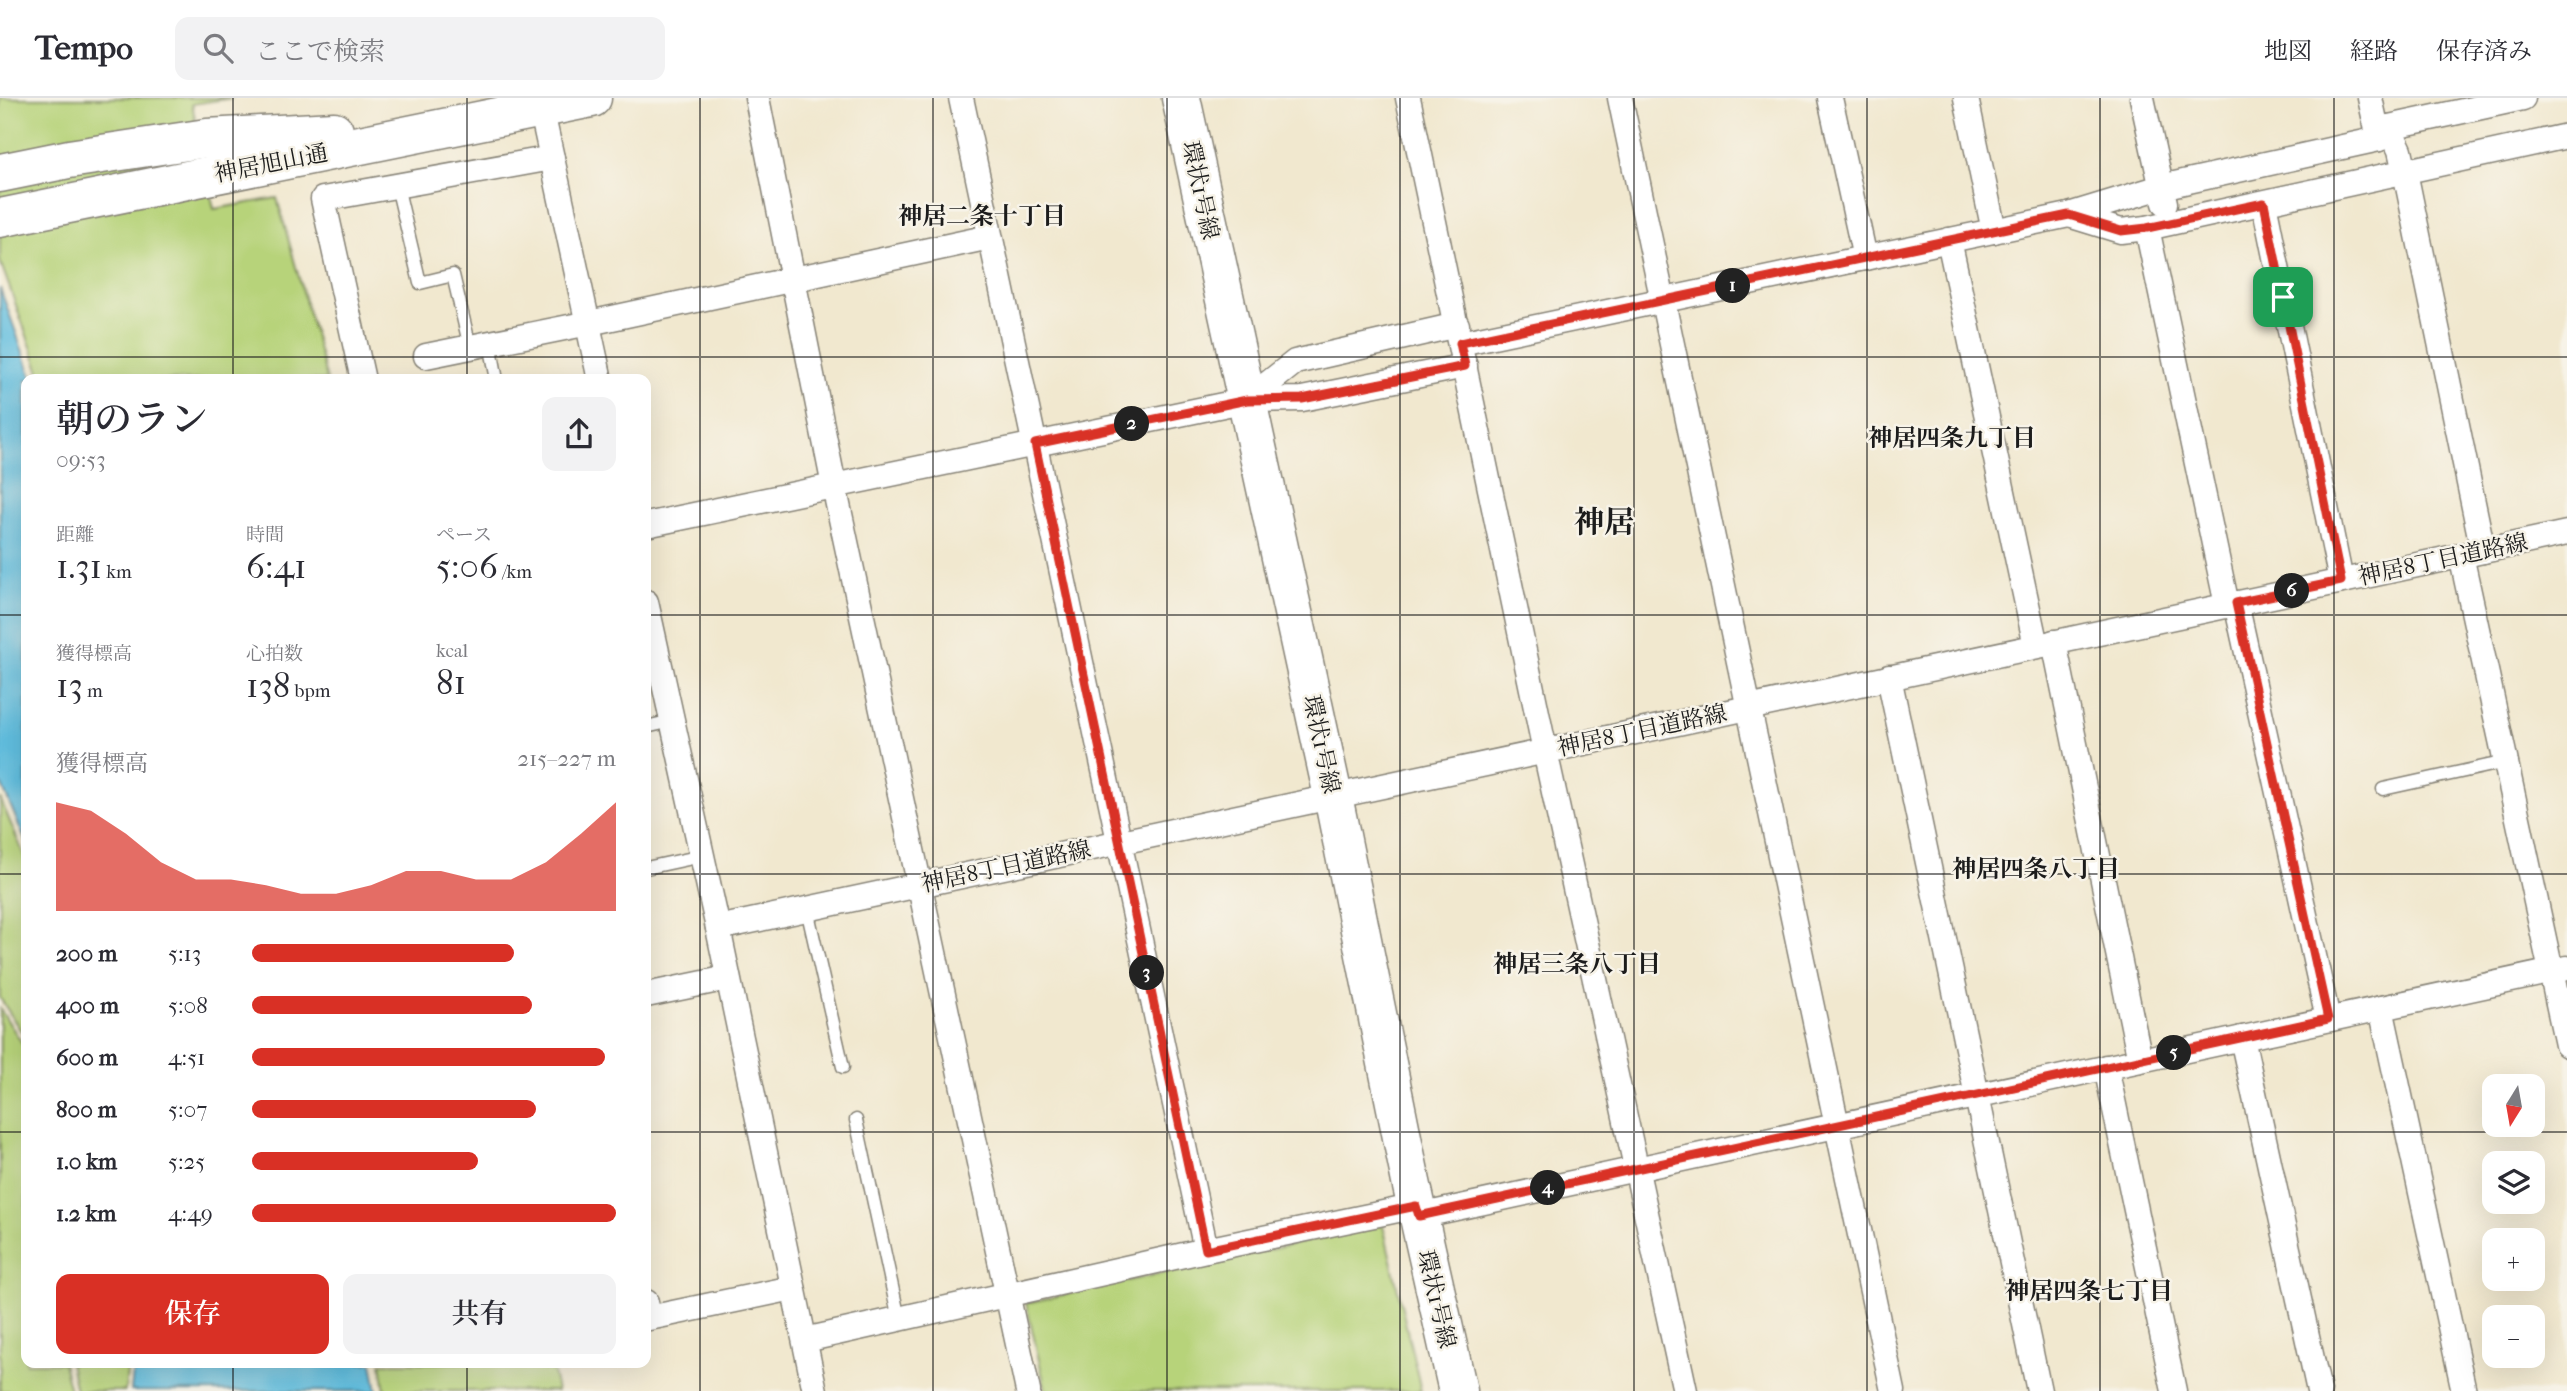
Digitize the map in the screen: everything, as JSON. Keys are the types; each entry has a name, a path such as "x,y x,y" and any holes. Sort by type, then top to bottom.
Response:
{"main road":[{"name":"神居旭山通","path":"0,173 69,159 207,138 372,128 592,98"},
{"name":"環状1号線","path":"1181,98 1333,796 1418,1211 1458,1391"},
{"name":"神居旭山通","path":"0,218 214,175 540,103"}],"street":[{"path":"757,98 834,486 1028,1391"},
{"path":"961,98 1206,1250"},
{"path":"1408,98 1545,751 1685,1391"},
{"path":"1620,98 1893,1391"},
{"path":"1830,98 1865,258"},
{"path":"1966,98 1994,231"},
{"path":"2142,98 2161,187 2158,226 2231,604 2328,1019"},
{"path":"2370,98 2384,133 2400,150 2405,172 2506,762 2559,969 2567,1045"},
{"path":"1247,400 1295,362 1461,344 2069,215 2161,187 2523,98"},
{"path":"540,103 599,374"},
{"path":"2069,215 2121,231 2158,226 2567,136"},
{"path":"362,374 323,199 552,158"},
{"path":"2264,203 2341,581"},
{"path":"426,356 990,237"},
{"path":"1949,240 2140,1060"},
{"path":"651,524 1247,400 1302,399 1461,344"},
{"name":"神居8丁目道路線","path":"718,928 2567,533"},
{"path":"651,625 815,1391"},
{"path":"1889,677 2039,1391"},
{"path":"805,1340 1206,1250 1637,1169 2559,969"},
{"path":"651,994 728,978"},
{"path":"2381,1008 2464,1391"},
{"path":"2242,1038 2319,1391"},
{"path":"2106,1067 2174,1391"},
{"path":"651,1318 793,1288"}],"lane":[{"path":"397,186 420,283 453,275 494,374"},
{"path":"651,726 672,721"},
{"path":"2383,789 2506,762"},
{"path":"651,867 702,856"},
{"path":"807,909 843,1067"},
{"path":"856,1119 899,1319"}],"green space":[{"path":"0,98 233,98 192,104 214,209 277,198 325,374 41,374 0,261"},
{"path":"0,798 21,848 21,1031 0,998"},
{"path":"0,1009 21,1041 21,1368 64,1368 70,1391 0,1391"},
{"path":"1383,1225 1421,1391 1046,1391 1026,1303"},
{"path":"71,1368 127,1368 125,1391 76,1391"},
{"path":"382,1368 552,1368 557,1391 385,1391"}],"water":[{"path":"0,288 31,374 21,374 21,830 0,781"},
{"path":"133,1368 373,1368 377,1391 131,1391"}],"district":[{"name":"神居二条十丁目","path":"982,216"},
{"name":"神居四条九丁目","path":"1952,438"},
{"name":"神居","path":"1604,522"},
{"name":"神居四条八丁目","path":"2036,869"},
{"name":"神居三条八丁目","path":"1577,964"},
{"name":"神居四条七丁目","path":"2089,1291"}],"route":[{"path":"2264,203 2283,297 2341,581 2236,603 2328,1019 1419,1216 1416,1206 1206,1250 1035,444 1247,400 1302,399 1465,366 1460,343 2069,215 2121,231 2264,203"}]}
